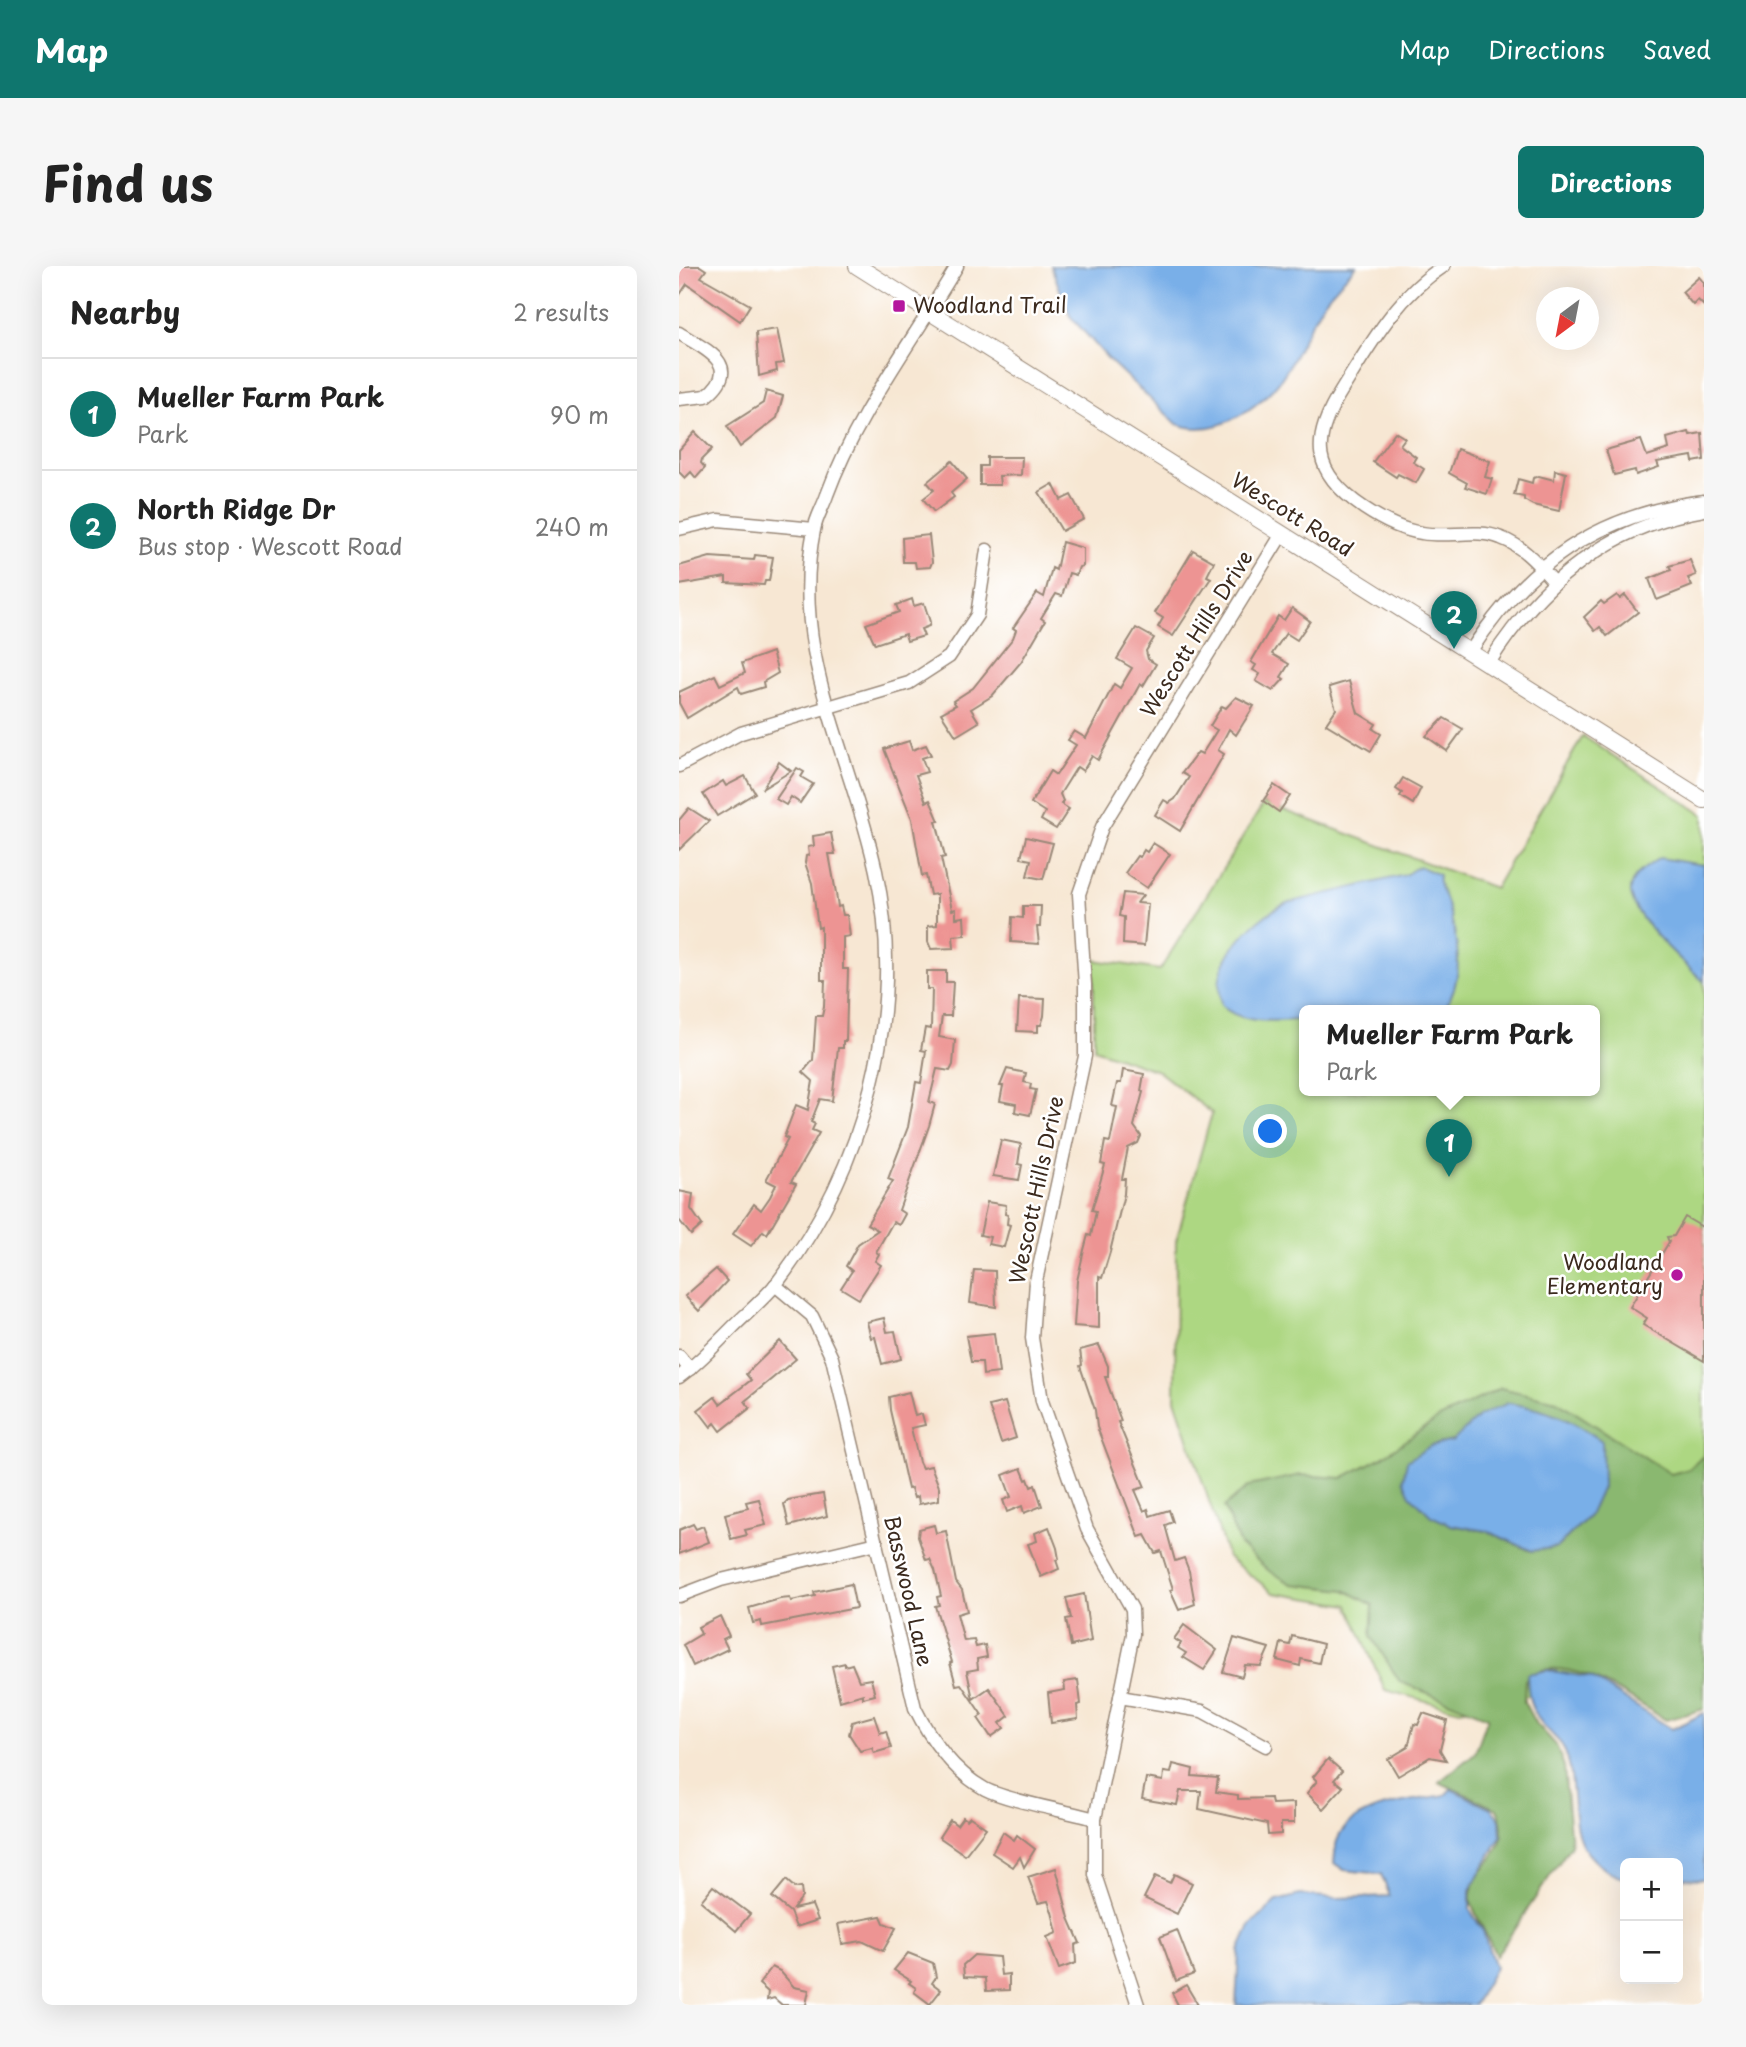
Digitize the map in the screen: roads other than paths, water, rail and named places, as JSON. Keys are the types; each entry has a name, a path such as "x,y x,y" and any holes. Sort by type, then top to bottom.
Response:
{"street":[{"name":"Wescott Road","path":"857,266 1704,800"},
{"path":"679,1356 684,1373 775,1285 820,1219 850,1156 874,1081 884,1011 885,940 876,871 825,707 807,619 814,529 843,451 957,266"},
{"path":"1444,266 1420,285 1388,317 1330,408 1321,433 1326,470 1341,491 1398,527 1443,536 1485,534 1501,538 1517,547 1554,582"},
{"path":"679,333 718,357 722,366 721,379 706,396 679,399"},
{"path":"1470,652 1507,601 1541,568 1601,529 1654,509 1704,500"},
{"path":"1489,663 1516,623 1554,582 1587,556 1632,531 1704,510"},
{"path":"679,529 719,520 814,529"},
{"name":"Wescott Hills Drive","path":"1134,2004 1095,1875 1095,1819 1133,1634 1132,1609 1087,1529 1042,1401 1033,1338 1036,1281 1085,1056 1085,985 1079,894 1102,827 1282,534"},
{"path":"679,766 741,733 909,683 949,657 977,615 988,550"},
{"name":"Basswood Lane","path":"775,1285 812,1316 832,1358 915,1708 929,1736 965,1773 986,1789 1095,1819"},
{"path":"679,1596 721,1580 877,1543"},
{"path":"1120,1697 1202,1711 1266,1746"}],"water":[{"path":"1051,266 1356,266 1324,302 1290,365 1271,391 1232,420 1193,428 1177,424 1111,362 1070,316"},
{"path":"1659,858 1704,865 1704,982 1647,925 1632,899 1630,889 1634,879"},
{"path":"1419,866 1439,875 1454,929 1458,958 1455,986 1446,1005 1299,1005 1299,1020 1271,1021 1239,1016 1221,1005 1219,983 1223,965 1237,943 1266,915 1287,903 1405,875"},
{"path":"1508,1403 1558,1416 1602,1441 1603,1485 1589,1516 1557,1547 1532,1551 1487,1531 1451,1525 1431,1516 1410,1495 1403,1480 1407,1461 1430,1446 1453,1441 1479,1416"},
{"path":"1547,1670 1592,1678 1672,1729 1704,1713 1704,1879 1683,1878 1683,1858 1620,1858 1619,1877 1606,1870 1588,1853 1578,1832 1567,1758 1563,1747 1534,1711 1529,1698 1527,1674"},
{"path":"1451,1789 1491,1808 1500,1820 1501,1836 1470,1890 1470,1910 1483,1931 1495,1968 1474,2005 1236,2005 1239,1951 1250,1926 1277,1901 1300,1895 1337,1898 1390,1896 1381,1874 1344,1870 1334,1863 1337,1841 1344,1829 1355,1819 1384,1806 1445,1795"}],"place":[{"name":"Woodland Trail","path":"899,306"},
{"name":"North Ridge Dr","path":"1454,649"},
{"name":"Mueller Farm Park","path":"1449,1177"},
{"name":"Woodland Elementary","path":"1677,1275"}]}
